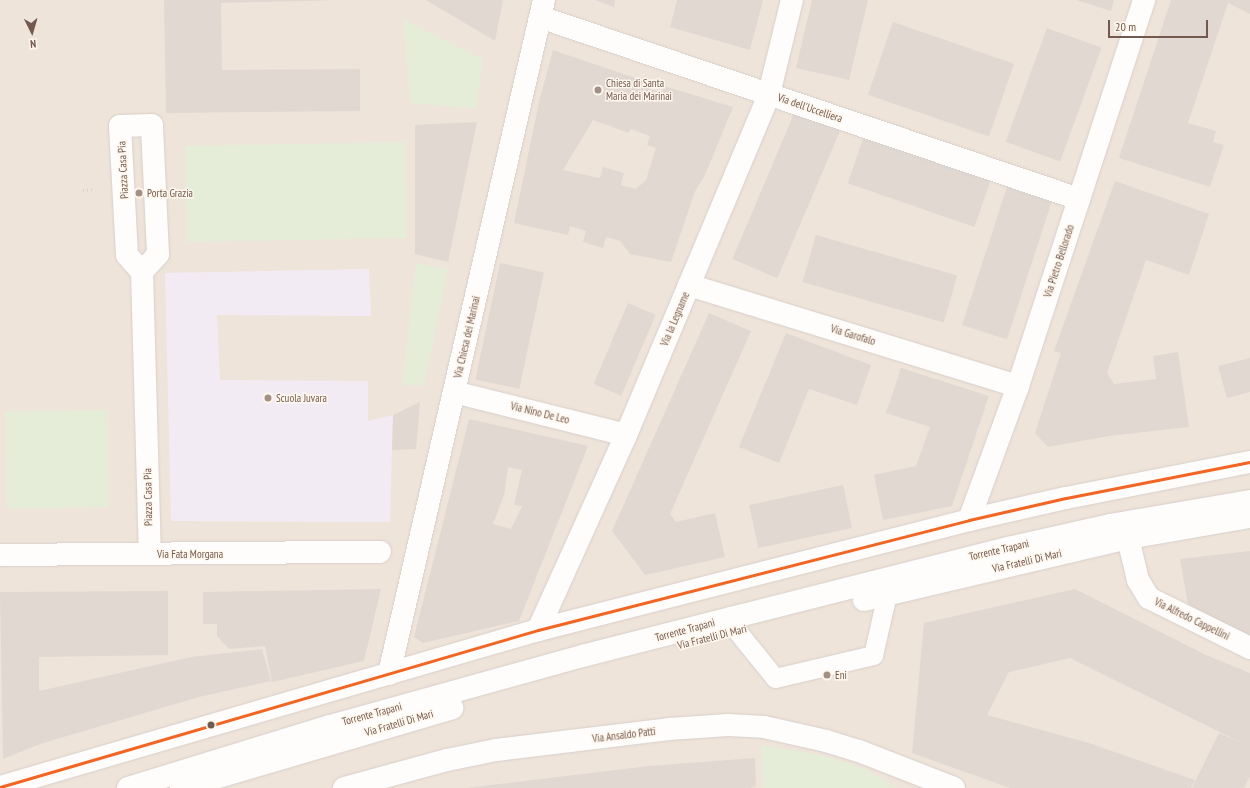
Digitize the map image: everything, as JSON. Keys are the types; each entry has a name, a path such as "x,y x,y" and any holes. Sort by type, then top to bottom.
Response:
{"street":[{"name":"Via la Legname","path":"538,630 626,435 769,94 792,0"},
{"name":"Via Pietro Bellorado","path":"970,520 1018,386 1144,0"},
{"name":"Via dell'Uccelliera","path":"542,8 769,94 1079,199"},
{"name":"Via Chiesa dei Marinai","path":"390,674 542,8"},
{"name":"Piazza Casa Pia","path":"142,272 158,254 152,124 120,126 127,255 142,272 150,554"},
{"name":"Via Garofalo","path":"689,285 1018,386"},
{"name":"Via Nino De Leo","path":"454,392 626,435"},
{"path":"0,787 538,630 970,520 1066,498 1250,462"},
{"name":"Torrente Trapani","path":"128,788 330,726 586,655 1008,548 1110,525 1250,501"},
{"name":"Via Fratelli Di Mari","path":"181,788 285,756 592,668 737,631 887,594 1128,538 1250,517"},
{"name":"Via Alfredo Cappellini","path":"1128,538 1138,580 1149,598 1250,648"},
{"name":"Via Fata Morgana","path":"0,555 380,552"},
{"name":"Via Ansaldo Patti","path":"344,788 447,760 496,750 669,729 728,725 764,727 818,739 859,751 954,788"},
{"path":"903,768 924,788"}],"lane":[{"path":"737,631 775,678 873,655 887,594"}],"shaded area":[{"path":"0,0 1250,0 1250,788 0,788"},
{"name":"Scuola Juvara","path":"369,269 371,316 217,315 220,380 368,381 368,421 393,415 390,522 171,521 165,273"}],"green space":[{"path":"403,19 483,59 476,109 410,103"},
{"path":"405,142 407,238 187,242 185,146"},
{"path":"416,263 448,269 424,385 402,385"},
{"path":"107,410 109,507 7,509 5,412"},
{"path":"761,745 811,753 843,761 867,770 898,788 763,788"}],"building":[{"path":"164,0 337,0 221,3 222,70 360,69 360,111 166,113"},
{"path":"426,0 503,0 495,41"},
{"path":"595,0 615,0 614,7"},
{"path":"677,0 763,0 750,50 670,27"},
{"path":"812,0 868,0 849,80 796,68"},
{"path":"1076,0 1114,0 1111,11"},
{"path":"1171,0 1250,0 1250,14 1228,3 1188,123 1216,131 1213,142 1224,145 1210,187 1119,158"},
{"path":"893,22 1014,64 989,136 868,95"},
{"path":"1047,28 1102,48 1060,162 1006,142"},
{"path":"553,50 647,82 645,87 662,93 664,86 733,107 705,175 695,191 671,262 630,254 620,241 606,237 603,248 583,242 586,231 570,226 568,235 514,223 539,102","holes":["593,120 629,133 631,129 650,136 647,145 656,148 646,180 636,189 621,185 624,173 603,167 600,178 563,170"]},
{"path":"796,109 841,128 777,278 732,259"},
{"path":"477,122 448,262 415,254 415,125"},
{"path":"864,136 991,180 974,227 848,183"},
{"path":"1115,181 1209,214 1189,275 1146,260 1107,373 1114,384 1156,379 1153,356 1178,352 1189,427 1109,436 1048,447 1035,433 1061,353 1054,351"},
{"path":"1007,187 1052,202 1007,339 962,325"},
{"path":"816,235 957,276 944,323 802,282"},
{"path":"500,263 544,272 519,389 475,379"},
{"path":"628,303 656,315 621,396 594,384"},
{"path":"709,313 751,331 670,514 676,522 715,513 725,557 645,575 612,531"},
{"path":"786,333 871,365 857,405 809,389 779,463 739,447"},
{"path":"1250,358 1250,392 1227,398 1218,366"},
{"path":"901,368 989,396 952,506 883,520 874,475 916,466 930,427 886,413"},
{"path":"420,402 416,449 392,450 393,415"},
{"path":"469,419 588,446 519,621 423,643 414,637","holes":["508,467 522,470 514,505 522,506 511,529 493,524 504,495"]},
{"path":"843,485 852,528 758,548 749,505"},
{"path":"1250,551 1250,639 1189,611 1180,559"},
{"path":"381,589 364,661 272,682 265,646 229,649 217,636 217,624 203,624 203,592"},
{"path":"1075,589 1206,655 1250,673 1250,776 1244,788 1192,788 1219,733 1242,743 1070,658 1009,672 987,715 1089,743 1195,780 1191,788 1010,788 912,753 924,623"},
{"path":"168,591 168,655 39,657 39,691 191,657 262,649 271,681 199,697 40,744 3,759 0,592"},
{"path":"755,758 756,786 750,788 467,788 649,766"}],"transit line":[{"path":"0,787 538,630 969,520 1066,498 1250,462"}],"place":[{"name":"Chiesa di Santa Maria dei Marinai","path":"598,90"},
{"name":"Porta Grazia","path":"139,193"},
{"name":"Scuola Juvara","path":"268,398"},
{"name":"Eni","path":"827,675"}]}
